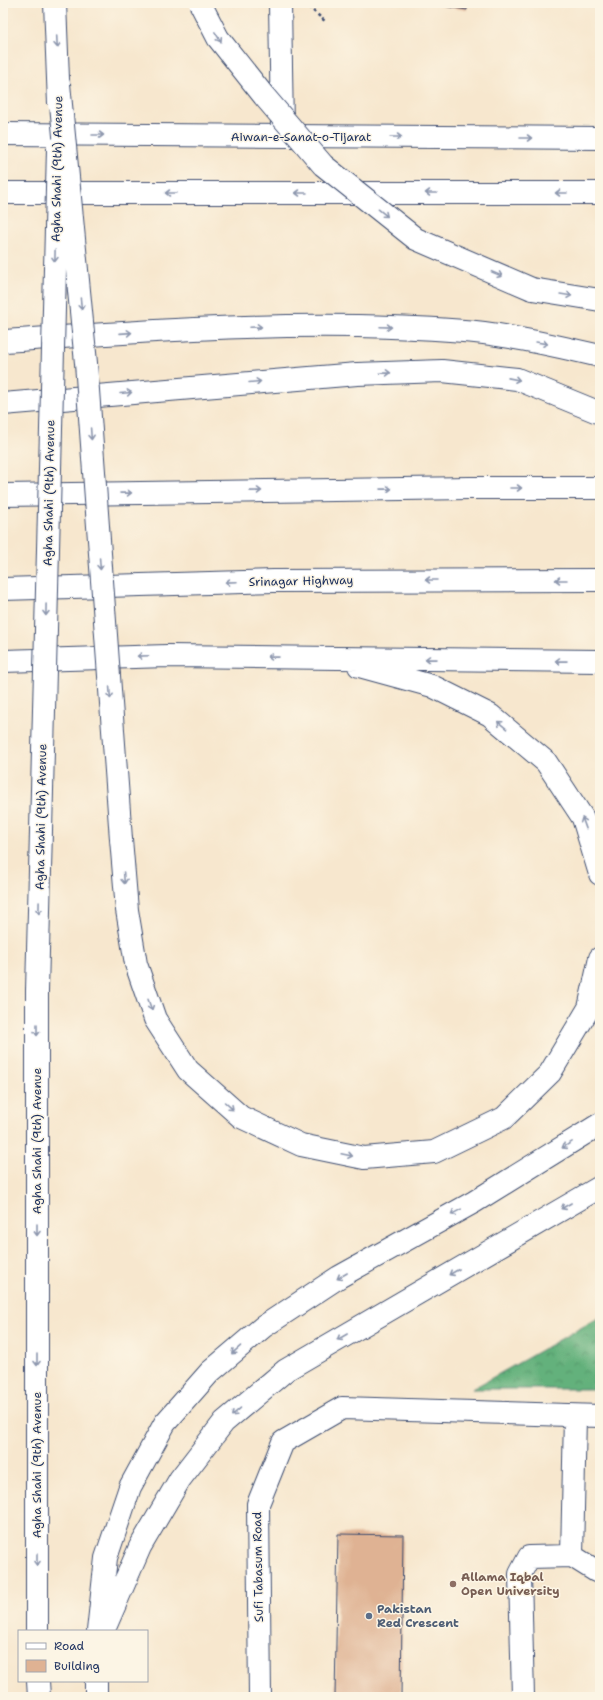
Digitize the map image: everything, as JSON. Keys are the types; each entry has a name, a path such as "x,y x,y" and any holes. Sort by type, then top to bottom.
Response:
{"main road":[{"name":"Agha Shahi (9th) Avenue","path":"37,1630 37,991 59,84 55,3"},
{"path":"200,3 218,38 264,96 323,165 416,239 532,289 600,300"},
{"path":"280,3 282,136"},
{"path":"59,84 86,363 127,910 136,964 155,1018 188,1070 241,1117 302,1145 364,1158 434,1152 504,1118 550,1073 589,1008 600,958"},
{"name":"Aiwan-e-Sanat-o-Tijarat","path":"3,134 600,138"},
{"path":"3,193 600,193"},
{"path":"3,341 146,332 299,325 390,327 483,333 562,347 600,356"},
{"path":"3,404 358,374 442,371 517,379 598,412"},
{"path":"3,495 470,488 600,488"},
{"name":"Srinagar Highway","path":"3,589 274,581 600,580"},
{"path":"3,660 167,656 600,661"},
{"path":"302,657 366,667 432,686 490,715 546,762 583,818 600,874"},
{"path":"98,1630 106,1558 130,1486 165,1423 210,1372 263,1327 339,1278 474,1202 600,1124"},
{"path":"103,1630 140,1547 180,1479 224,1422 286,1370 600,1187"},
{"name":"Sufi Tabasum Road","path":"260,1697 258,1504 283,1442 342,1408 576,1416"},
{"path":"572,1556 576,1416 600,1416"},
{"path":"523,1697 520,1574 528,1557 572,1556 600,1572"},
{"path":"38,1682 39,1697"},
{"path":"96,1682 96,1697"}],"path":[{"path":"304,3 326,22"}],"green space":[{"path":"600,1317 600,1389 472,1389"}],"building":[{"path":"467,3 467,10 431,4"},
{"name":"Pakistan Red Crescent","path":"338,1534 403,1535 401,1697 335,1697"}],"place":[{"name":"Allama Iqbal Open University","path":"453,1584"},
{"name":"Pakistan Red Crescent","path":"369,1616"}]}
